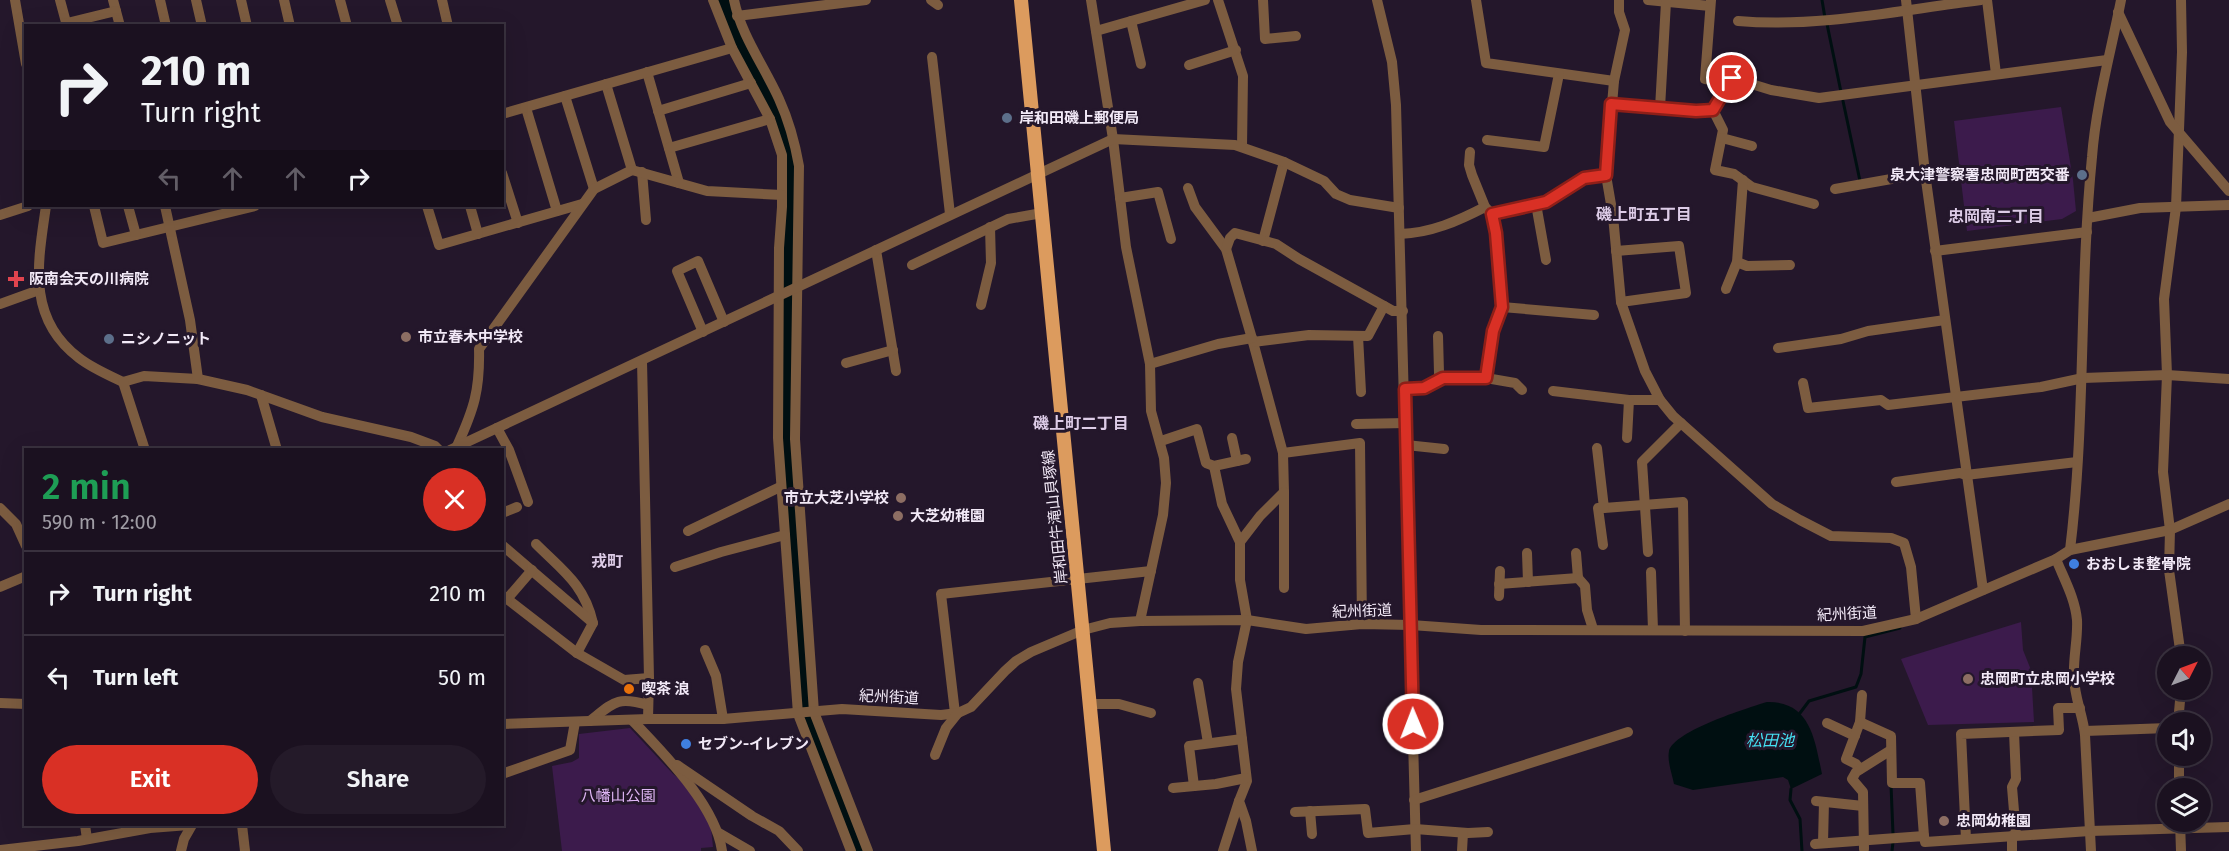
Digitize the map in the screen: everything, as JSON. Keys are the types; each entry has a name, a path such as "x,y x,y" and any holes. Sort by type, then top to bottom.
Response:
{"main road":[{"name":"岸和田牛滝山貝塚線","path":"1021,0 1104,851"}],"street":[{"path":"15,0 24,52"},
{"path":"60,0 67,24 114,6 119,24"},
{"path":"160,0 166,24"},
{"path":"196,0 202,24"},
{"path":"241,0 247,24"},
{"path":"284,0 290,24"},
{"path":"340,0 346,24"},
{"path":"390,0 397,24"},
{"path":"442,0 448,24"},
{"path":"713,0 732,48 770,119 782,155 807,713 868,851"},
{"path":"734,0 737,16 780,100 793,134 799,166 778,438 780,487 807,713 851,851"},
{"path":"737,16 866,0"},
{"path":"1091,0 1113,139 1126,247 1150,364 1150,411 1161,441 1166,483 1163,515 1140,621"},
{"path":"1096,31 1205,0"},
{"path":"1218,0 1243,76 1242,147"},
{"path":"1263,0 1265,39 1296,36"},
{"path":"1377,0 1392,62 1396,105 1416,851"},
{"path":"1476,0 1486,63 1614,81"},
{"path":"1619,0 1619,12 1625,30 1614,81 1606,175 1613,216 1621,302 1645,371 1660,400 1682,423 1773,504 1831,536 1891,538 1904,543 1911,567 1916,619"},
{"path":"1648,0 1711,3 1705,79 1727,83"},
{"path":"1738,21 1774,24 1827,21 1907,4 1981,0"},
{"path":"1987,0 1996,74"},
{"path":"2114,0 2118,14 2170,122 2229,190"},
{"path":"2070,550 2083,378 2082,319 2092,155 2107,60 2121,0"},
{"path":"2179,646 2169,570 2170,530 2163,472 2167,375 2163,299 2176,207 2182,52 2181,0"},
{"path":"1660,108 1666,2"},
{"path":"1907,4 1935,251 1983,590"},
{"path":"1131,21 1141,64"},
{"path":"504,114 732,48"},
{"path":"1189,65 1236,50"},
{"path":"932,57 950,214"},
{"path":"1713,110 1732,78 1770,90 1819,98 2107,60"},
{"path":"647,72 679,183"},
{"path":"1487,140 1544,147 1559,74"},
{"path":"658,111 751,83"},
{"path":"606,84 637,171 646,220"},
{"path":"565,96 594,189"},
{"path":"1611,104 1696,111 1713,110"},
{"path":"526,108 557,211"},
{"path":"1713,110 1723,130 1714,170 1734,174 1752,187 1814,204"},
{"path":"669,148 770,119"},
{"path":"1722,138 1752,146"},
{"path":"453,448 1113,139 1242,147 1284,162 1324,181 1336,194 1350,200 1399,208"},
{"path":"1470,152 1469,165 1472,175 1496,233 1502,307 1493,331 1486,378"},
{"path":"1263,240 1284,162"},
{"path":"453,448 477,399 480,379 479,349 594,189 637,171 707,191 782,195"},
{"path":"1835,189 1925,173"},
{"path":"1400,234 1415,234 1488,211 1546,202 1584,178 1606,175"},
{"path":"504,179 518,222"},
{"path":"1726,289 1737,262 1743,180"},
{"path":"1188,188 1196,207 1226,249 1253,340 1282,453 1284,588"},
{"path":"1120,198 1158,192 1171,239"},
{"path":"427,207 439,245 582,204"},
{"path":"1536,204 1546,260"},
{"path":"2088,218 2140,208 2229,205"},
{"path":"0,215 25,207"},
{"path":"46,207 39,260 39,291 49,324 76,356 90,366 123,382 144,376 198,379 247,390 322,417 411,437 437,448"},
{"path":"94,207 103,243 170,227 208,211 241,207"},
{"path":"128,207 136,235"},
{"path":"165,207 190,320 198,379"},
{"path":"470,207 478,234"},
{"path":"912,265 1008,219 1042,213"},
{"path":"981,305 991,263 990,227"},
{"path":"1935,251 2087,232"},
{"path":"1226,249 1230,238 1235,233 1276,244 1393,311 1403,311"},
{"path":"1616,251 1679,246 1686,293 1621,302"},
{"path":"876,250 896,371"},
{"path":"703,332 677,271 698,261 724,322"},
{"path":"1737,262 1747,266 1790,265"},
{"path":"0,304 39,291"},
{"path":"1150,364 1218,344 1309,335 1368,336 1384,306"},
{"path":"1502,307 1594,315"},
{"path":"1779,348 1841,339 1868,331 1945,320"},
{"path":"1358,336 1360,392"},
{"path":"1438,336 1439,373 1443,378"},
{"path":"846,363 893,351"},
{"path":"642,361 648,719"},
{"path":"1803,382 1808,408 1881,400 1888,405 1957,398 2041,387 2083,378 2167,375 2229,380"},
{"path":"1405,389 1424,388 1443,378 1486,378 1515,383 1522,390"},
{"path":"123,382 144,448"},
{"path":"1554,391 1629,400 1660,400"},
{"path":"261,395 276,448"},
{"path":"1627,438 1629,400"},
{"path":"1356,424 1406,423"},
{"path":"1648,552 1642,462 1682,423"},
{"path":"497,428 509,450 523,505 504,512"},
{"path":"1161,441 1197,429 1206,463 1214,466 1242,460 1232,438"},
{"path":"1282,453 1360,443 1362,624"},
{"path":"1406,445 1444,448"},
{"path":"1597,448 1604,508"},
{"path":"1896,482 1960,473 1966,475 2077,462"},
{"path":"1214,466 1222,504 1240,542 1240,580 1247,620 1238,662 1236,689 1246,778 1223,851"},
{"path":"688,531 780,487"},
{"path":"1240,542 1260,516 1284,492"},
{"path":"1603,545 1598,508 1683,502 1685,631"},
{"name":"紀州街道","path":"504,724 723,719 842,709 942,715 957,713 971,707 1016,661 1031,652 1083,630 1110,623 1247,620 1306,629 1362,624 1481,630 1863,631 1916,619 2056,559 2070,550 2170,530 2229,504"},
{"path":"0,509 16,524 24,542"},
{"path":"675,567 785,535"},
{"path":"536,544 578,585 585,596 593,623 577,653"},
{"path":"504,547 593,623"},
{"path":"1527,553 1528,582"},
{"path":"1576,553 1578,578 1585,586 1587,609 1593,629"},
{"path":"2056,559 2071,595 2077,620 2075,694 2085,731 2091,851"},
{"path":"532,570 505,597 577,653 624,680 649,678"},
{"path":"935,755 946,729 957,713 940,594 1151,571"},
{"path":"1499,596 1500,571"},
{"path":"1651,572 1653,630"},
{"path":"0,587 24,577"},
{"path":"1499,584 1578,578"},
{"path":"705,650 716,676 723,719"},
{"path":"1198,683 1208,743"},
{"path":"1860,769 1846,759 1860,722 1862,695"},
{"path":"590,722 607,708 621,701 629,700 648,705"},
{"path":"0,704 24,704"},
{"path":"1090,704 1119,704 1151,713"},
{"path":"1966,839 1960,734 2059,730 2058,708 2080,708"},
{"path":"632,720 669,760 708,813 719,833 722,851"},
{"path":"504,773 570,750 575,722"},
{"path":"1860,722 1891,736 1892,783 1920,783 1925,842 2157,827"},
{"path":"1827,723 1855,736"},
{"path":"2085,731 2157,728"},
{"path":"1414,800 1628,732"},
{"path":"2012,851 2014,836 2012,787 2016,779 2014,732"},
{"path":"1194,786 1189,746 1242,739"},
{"path":"1864,845 1863,792 1852,779 1860,769 1891,750"},
{"path":"669,760 752,816 779,831 798,851"},
{"path":"1173,788 1246,778"},
{"path":"1366,797 1368,833 1416,829 1463,833 1488,832"},
{"path":"1239,801 1246,821 1251,851"},
{"path":"1863,806 1820,801 1819,844 1864,845 1924,836"},
{"path":"1295,812 1365,808"},
{"path":"1310,811 1312,834"},
{"path":"80,843 85,826"},
{"path":"0,850 80,843 149,826"},
{"path":"181,851 190,826"},
{"path":"242,826 245,851"},
{"path":"2211,826 2229,827"},
{"path":"2180,832 2181,851"},
{"path":"719,833 750,851"},
{"path":"1462,851 1463,833"}],"green space":[{"path":"2061,107 2076,211 2062,219 1967,231 1954,121"},
{"path":"2021,622 2023,650 2031,670 2034,722 1928,725 1901,659"},
{"name":"八幡山公園","path":"630,728 673,774 694,791 711,828 713,847 701,848 701,851 562,851 552,766 572,762 579,758 579,734"}],"water":[{"name":"松田池","path":"1767,702 1782,703 1793,708 1802,716 1813,736 1822,774 1791,789 1788,780 1783,777 1693,790 1674,784 1669,751 1674,743 1712,721"}],"waterway":[{"path":"723,0 774,104 786,136 789,169 785,336 789,465 805,706 808,722 859,851"},
{"path":"1822,0 1825,18"},
{"path":"1827,24 1841,92"},
{"path":"1843,101 1860,181"},
{"path":"1800,713 1809,701 1856,687 1861,674 1865,637 1900,628"},
{"path":"1891,785 1893,834"},
{"path":"1791,789 1790,800 1800,819 1802,851"},
{"path":"1892,851 1893,842"}],"place":[{"name":"岸和田磯上郵便局","path":"1007,118"},
{"name":"泉大津警察署忠岡町西交番","path":"2082,175"},
{"name":"阪南会天の川病院","path":"16,279"},
{"name":"市立春木中学校","path":"406,337"},
{"name":"ニシノニット","path":"109,339"},
{"name":"市立大芝小学校","path":"901,498"},
{"name":"大芝幼稚園","path":"898,516"},
{"name":"おおしま整骨院","path":"2074,564"},
{"name":"忠岡町立忠岡小学校","path":"1968,679"},
{"name":"喫茶 浪","path":"629,689"},
{"name":"セブン-イレブン","path":"686,744"},
{"name":"忠岡幼稚園","path":"1944,821"}],"district":[{"name":"磯上町五丁目","path":"1644,214"},
{"name":"忠岡南二丁目","path":"1996,216"},
{"name":"磯上町二丁目","path":"1081,423"},
{"name":"戎町","path":"607,561"}],"route":[{"path":"1413,724 1405,389 1424,388 1443,378 1458,376 1486,378 1493,331 1502,307 1496,233 1492,214 1546,202 1584,178 1606,175 1611,104 1696,111 1713,110 1732,78"}]}
